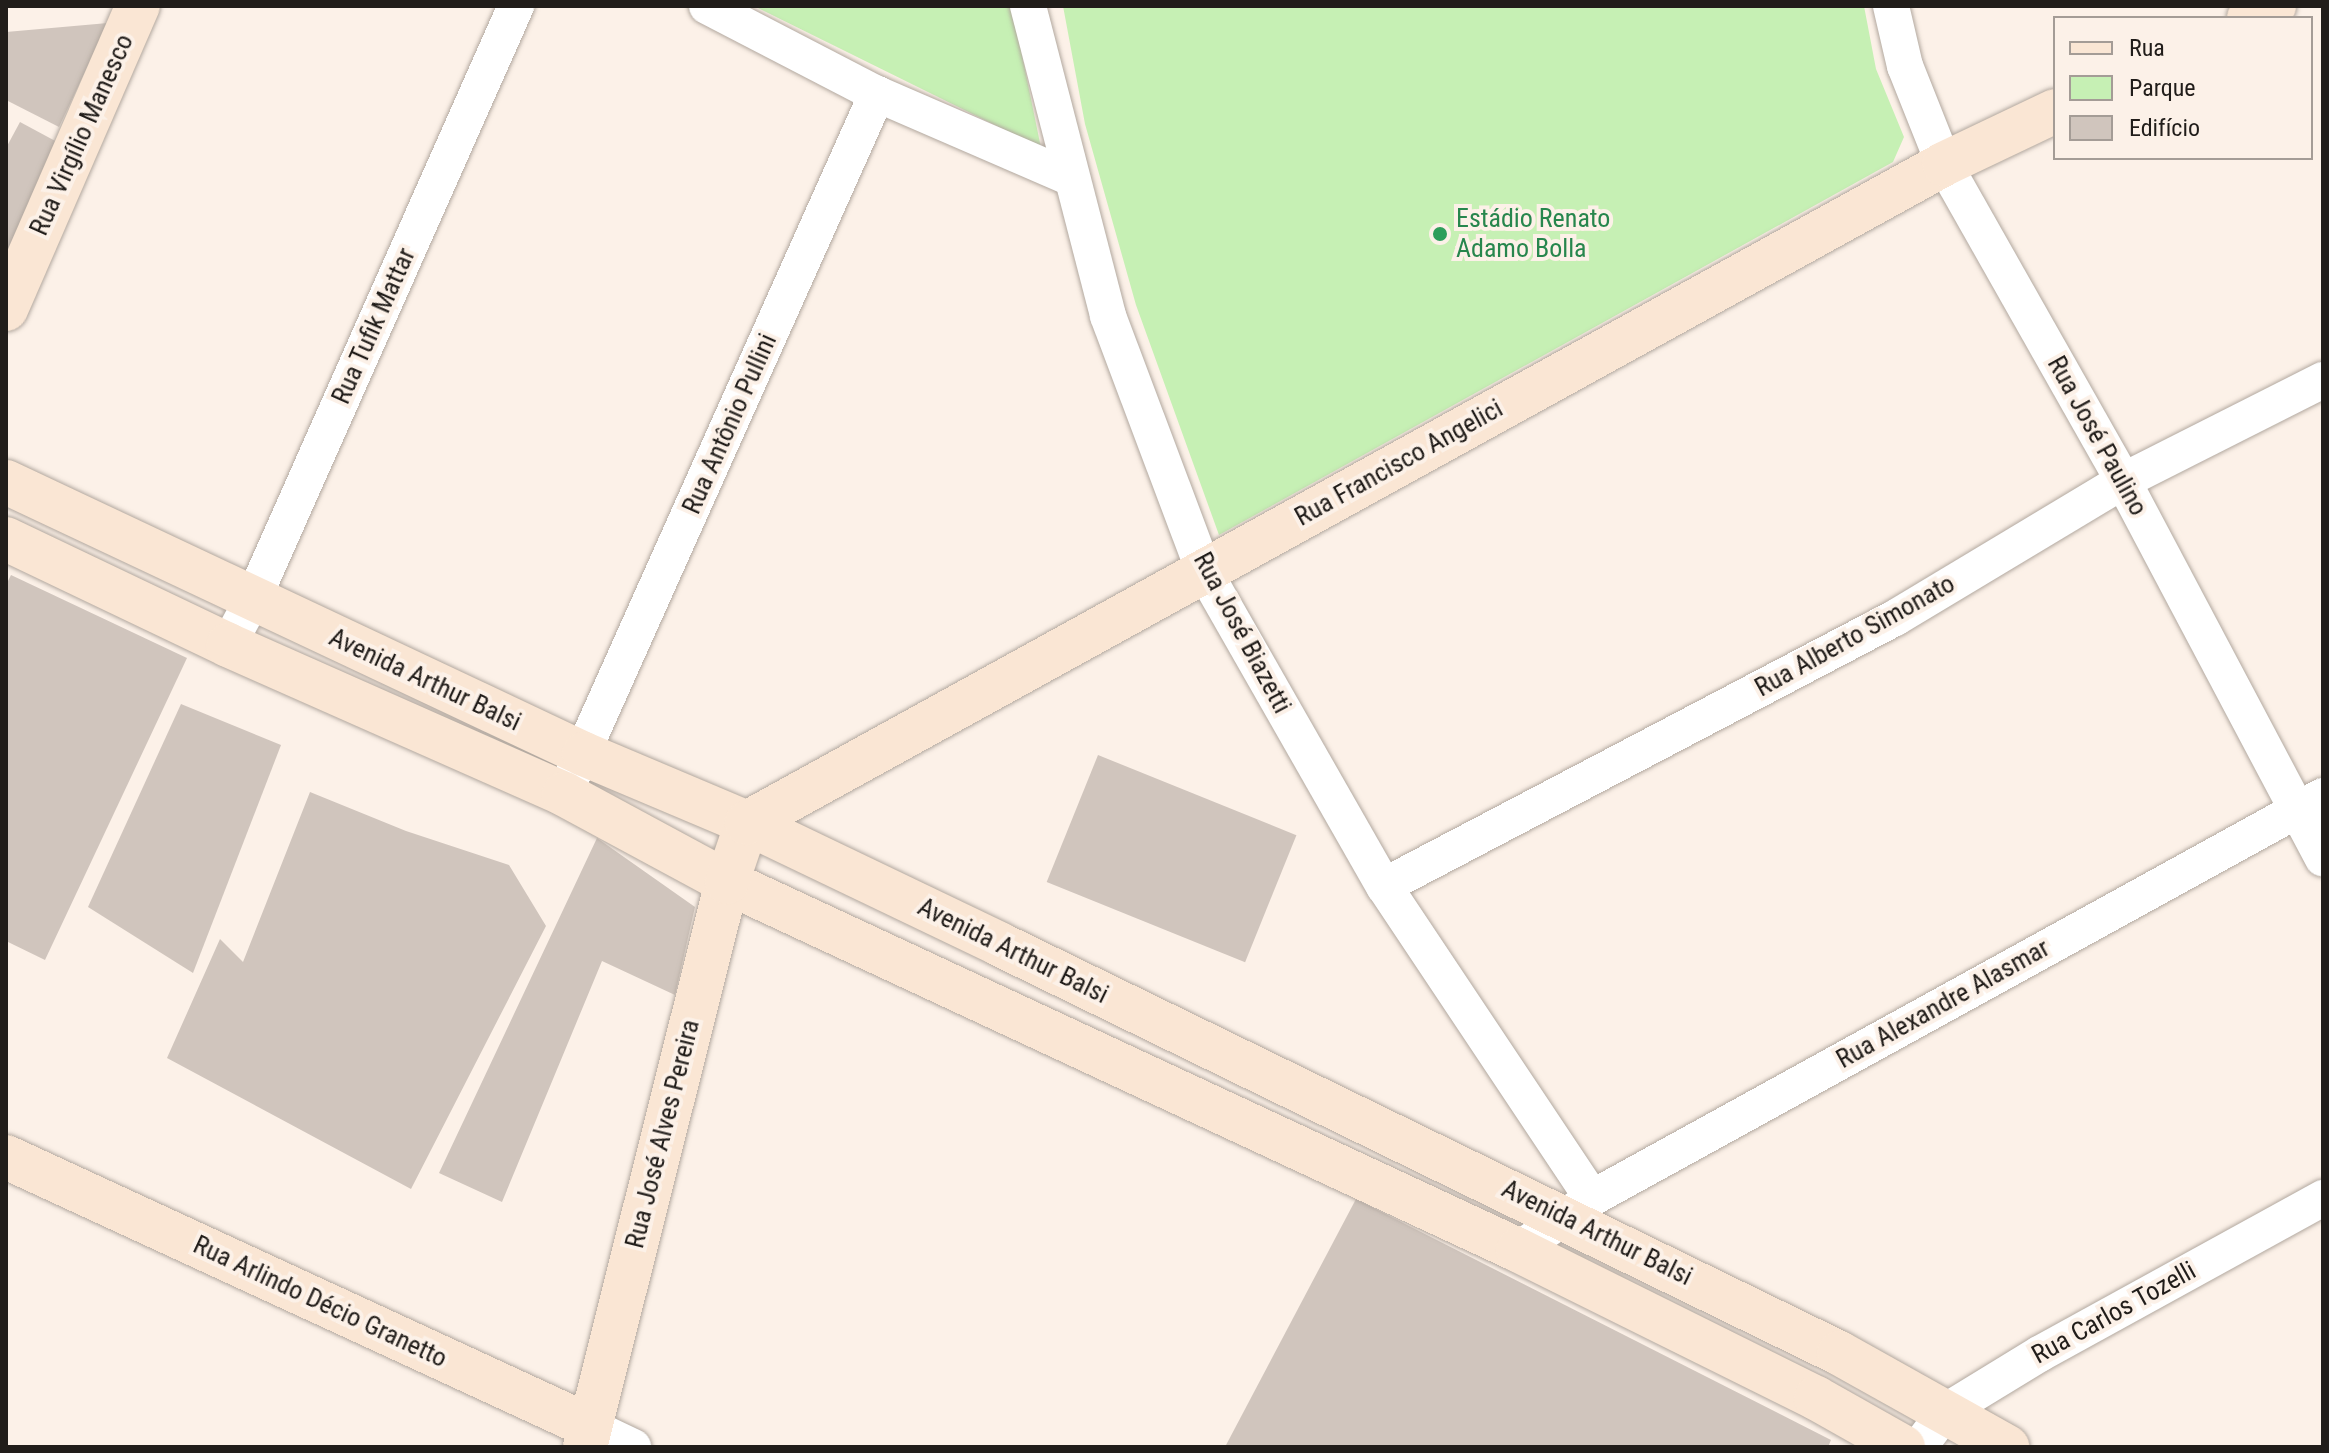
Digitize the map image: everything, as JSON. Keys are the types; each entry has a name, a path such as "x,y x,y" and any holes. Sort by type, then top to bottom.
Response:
{"main road":[{"name":"Rua Virgílio Manesco","path":"6,309 138,6"},
{"path":"2253,16 2274,6"},
{"name":"Rua Francisco Angelici","path":"747,823 1944,164 2053,112"},
{"name":"Avenida Arthur Balsi","path":"6,482 584,754 747,823 999,944 1579,1208 2007,1447"},
{"name":"Avenida Arthur Balsi","path":"6,539 228,645 564,794 727,882 1518,1250 1816,1398 1903,1447"},
{"name":"Rua José Alves Pereira","path":"587,1437 727,882 747,823"},
{"path":"971,995 999,944"},
{"name":"Rua Arlindo Décio Granetto","path":"6,1157 587,1437"}],"street":[{"name":"Rua Tufik Mattar","path":"228,645 253,599 516,6"},
{"path":"707,6 877,94 1071,178"},
{"name":"Rua José Biazetti","path":"1028,6 1108,316 1204,571 1384,886 1579,1208"},
{"name":"Rua José Paulino","path":"1891,6 1905,66 1944,164 2309,803 2323,858"},
{"name":"Rua Antônio Pullini","path":"564,794 877,94"},
{"name":"Rua Alberto Simonato","path":"1384,886 1895,618 2123,481 2323,380"},
{"name":"Rua Alexandre Alasmar","path":"1518,1250 1579,1208 2309,803"},
{"name":"Rua Carlos Tozelli","path":"1919,1447 1946,1411 2041,1353 2323,1198"},
{"name":"Rua Arlindo Décio Granetto","path":"587,1437 633,1447"}],"green space":[{"path":"754,6 1012,6 1041,148"},
{"name":"Estádio Renato Adamo Bolla","path":"1063,6 1864,6 1876,69 1904,137 1893,162 1219,535 1136,305 1085,124"}],"building":[{"path":"108,23 59,127 6,100 6,32"},
{"path":"20,122 59,143 6,259 6,148"},
{"path":"11,575 187,658 45,960 6,941 6,585"},
{"path":"181,704 281,745 193,973 88,907"},
{"path":"1098,755 1296,835 1245,962 1047,882"},
{"path":"310,792 406,831 509,865 546,926 411,1189 167,1058 220,939 243,962"},
{"path":"597,838 695,907 675,995 602,961 502,1202 439,1173"},
{"path":"1356,1199 1831,1440 1828,1447 1225,1447"}],"place":[{"name":"Estádio Renato Adamo Bolla","path":"1440,234"}]}
